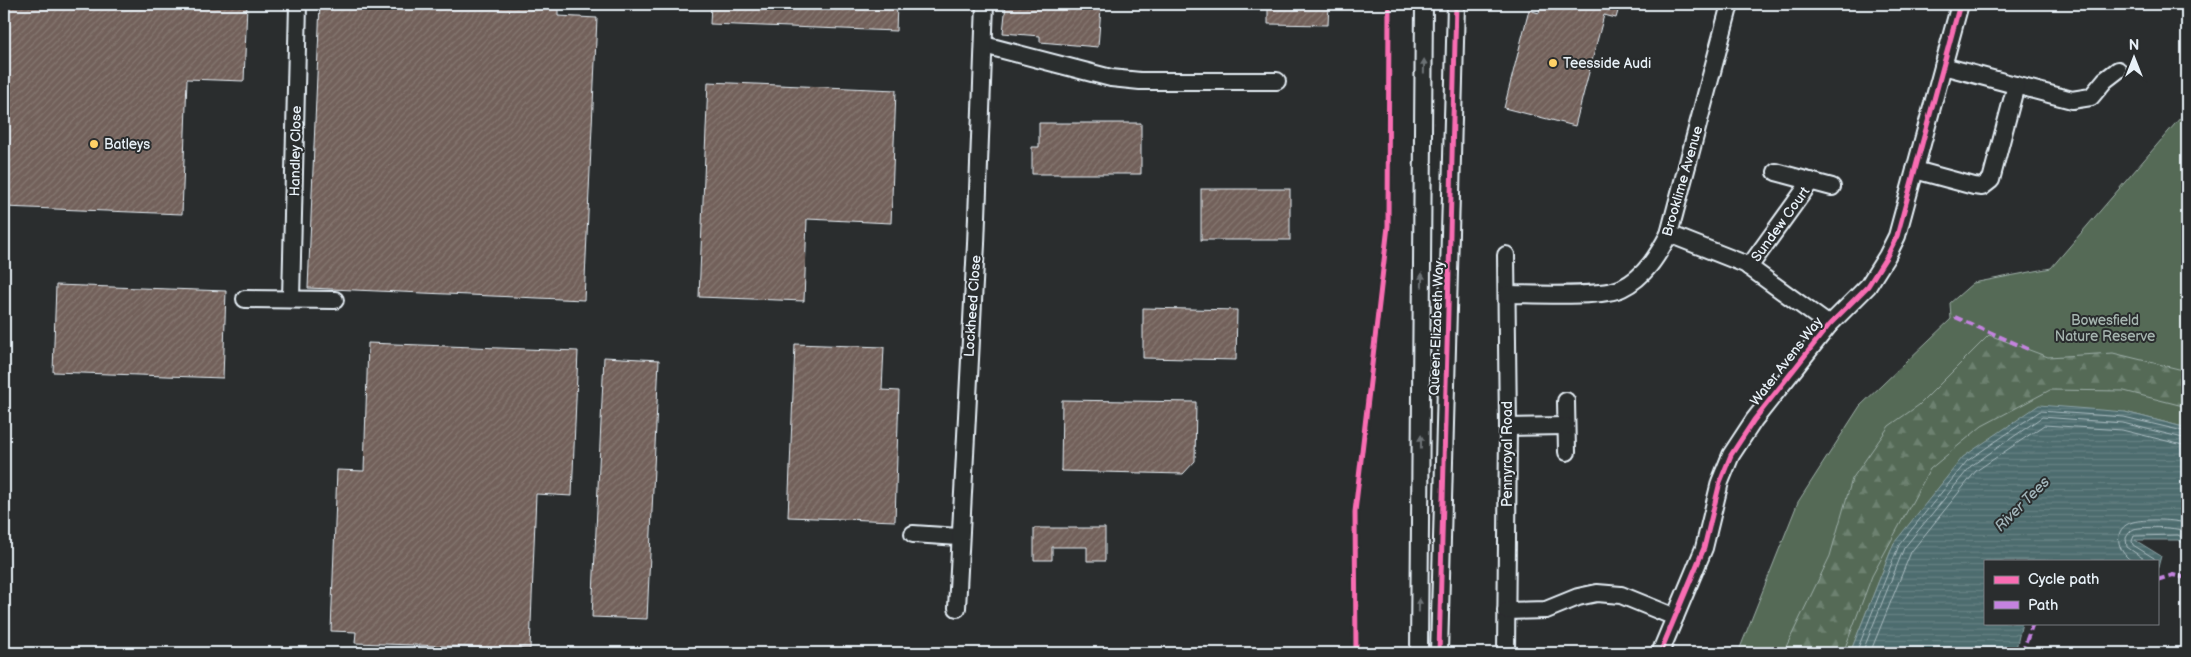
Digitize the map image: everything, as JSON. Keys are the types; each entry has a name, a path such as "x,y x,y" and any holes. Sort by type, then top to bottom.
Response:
{"street":[{"name":"Handley Close","path":"291,299 298,4"},
{"name":"Lockheed Close","path":"957,608 976,244 985,4"},
{"name":"Queen Elizabeth Way","path":"1419,653 1424,4"},
{"name":"Queen Elizabeth Way","path":"1439,653 1456,4"},
{"name":"Brooklime Avenue","path":"1507,294 1592,293 1621,289 1643,273 1659,253 1669,234 1730,4"},
{"name":"Water Avens Way","path":"1660,653 1704,548 1720,482 1731,455 1754,420 1829,325 1868,286 1887,256 1896,236 1960,4"},
{"path":"984,45 1111,78 1140,81 1276,82"},
{"path":"1944,66 2072,100 2091,97 2105,80 2118,70"},
{"path":"1915,170 1974,186 1982,187 1991,180 2016,85"},
{"path":"1776,172 1832,187"},
{"name":"Sundew Court","path":"1749,267 1811,181"},
{"path":"1669,234 1749,267 1829,325"},
{"name":"Pennyroyal Road","path":"1506,255 1508,427 1506,653"},
{"path":"245,299 336,300"},
{"path":"1566,401 1567,452"},
{"path":"1508,427 1566,426"},
{"path":"914,534 960,537"},
{"path":"1506,611 1546,610 1578,597 1597,593 1621,595 1675,617"}],"green space":[{"name":"Bowesfield Nature Reserve","path":"2187,110 2187,428 2125,412 1894,543 1850,653 1738,653 1798,502 1860,406 1951,319 1950,303 1973,283 2051,268"},
{"path":"1989,335 2048,357 2113,353 2187,371 2187,407 2124,391 2050,390 1982,426 1930,469 1872,576 1843,653 1783,653 1830,556 1852,479 1889,426 1919,405"}],"water":[{"name":"River Tees","path":"2039,405 2125,412 2187,428 2187,546 2178,540 2135,540 2161,556 2158,567 2158,560 1984,560 1984,624 2022,624 2015,653 1850,653 1894,543 1963,457"}],"building":[{"name":"Batleys","path":"4,4 247,4 244,81 187,79 182,214 4,207"},
{"path":"320,4 558,4 558,16 597,18 584,300 308,288"},
{"path":"711,4 897,4 896,31 710,24"},
{"path":"1006,4 1058,4 1101,8 1098,47 1040,42 1040,36 1003,33"},
{"path":"1268,4 1329,4 1328,25 1268,24"},
{"name":"Teesside Audi","path":"1541,4 1620,4 1616,18 1604,15 1575,126 1504,108 1529,10 1539,13"},
{"path":"708,82 896,90 891,223 807,219 804,301 699,297"},
{"path":"1039,123 1141,123 1141,174 1032,174 1032,147 1039,147"},
{"path":"1201,189 1290,189 1290,240 1201,240"},
{"path":"56,285 226,291 223,378 53,372"},
{"path":"1143,308 1237,310 1236,360 1143,358"},
{"path":"368,343 578,351 572,496 536,494 530,649 355,643 356,632 331,631 337,470 364,471"},
{"path":"795,344 884,347 882,390 899,391 895,521 788,517"},
{"path":"604,357 659,360 647,619 592,617"},
{"path":"1062,400 1196,402 1195,461 1183,474 1061,471"},
{"path":"1034,528 1105,528 1105,561 1087,561 1087,547 1052,547 1052,560 1034,560"}],"marked path":[{"path":"1955,317 2028,349"},
{"path":"2158,580 2173,575 2187,578"},
{"path":"2022,653 2033,624"}],"cycle path":[{"path":"1356,653 1355,512 1388,226 1389,4"},
{"path":"1439,653 1456,4"},
{"path":"1660,653 1704,548 1720,482 1731,455 1754,420 1829,325 1868,286 1897,236 1960,4"}],"place":[{"name":"Teesside Audi","path":"1553,63"},
{"name":"Batleys","path":"94,144"}]}
